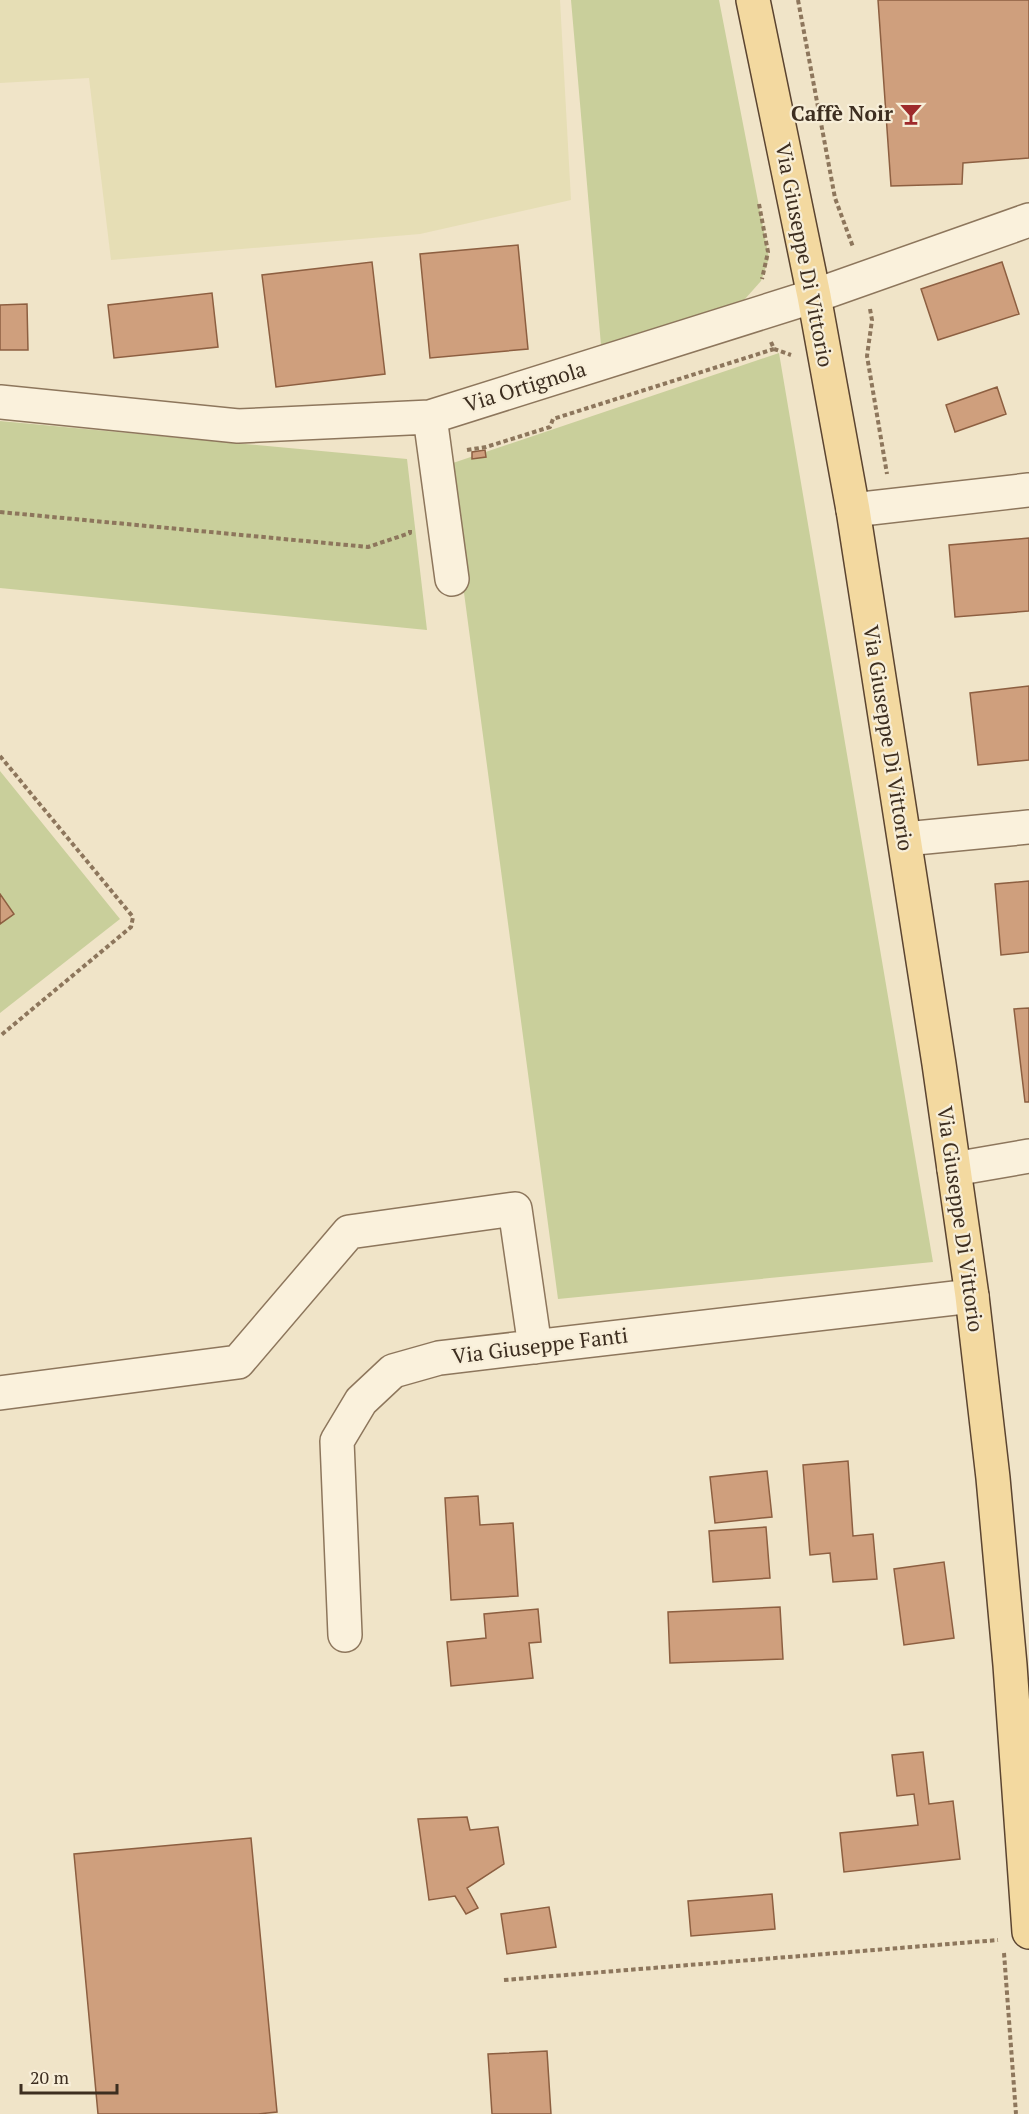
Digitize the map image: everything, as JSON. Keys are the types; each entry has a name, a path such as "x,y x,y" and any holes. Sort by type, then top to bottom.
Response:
{"main road":[{"name":"Via Giuseppe Di Vittorio","path":"753,0 814,296 853,510 972,1296 993,1478 1010,1665 1016,1936"}],"street":[{"name":"Via Ortignola","path":"0,402 238,426 430,417 814,296 1029,220"},
{"path":"430,417 452,579"},
{"path":"853,510 1029,490"},
{"path":"904,839 1029,827"},
{"path":"954,1169 1029,1156"},
{"path":"0,1393 238,1362 349,1232 514,1209 535,1347"},
{"name":"Via Giuseppe Fanti","path":"345,1635 337,1441 361,1401 393,1371 440,1358 972,1296"}],"path":[{"path":"757,195 768,252 761,281 763,312"},
{"path":"439,478 458,474 458,458 469,448 486,447 550,427 553,419 774,349"},
{"path":"0,512 368,547 410,533 410,523"},
{"path":"0,756 133,917 130,927 0,1036"},
{"path":"504,1980 1016,1936"}],"shaded area":[{"path":"0,0 560,0 571,200 420,234 111,260 89,78 0,83"}],"green space":[{"path":"571,0 719,0 769,258 761,281 737,308 601,345"},
{"path":"779,353 933,1262 558,1299 447,465"},
{"path":"0,421 407,459 427,630 0,588"},
{"path":"0,771 120,919 0,1013"}],"building":[{"path":"878,0 1029,0 1029,158 963,163 962,184 891,186"},
{"path":"518,245 528,349 430,358 420,254"},
{"path":"372,262 385,374 276,387 262,275"},
{"path":"1002,262 1019,314 938,340 921,289"},
{"path":"212,293 218,347 114,358 108,305"},
{"path":"27,304 28,350 0,350 0,305"},
{"path":"997,387 1006,414 955,432 946,405"},
{"path":"485,450 486,457 472,459 472,452"},
{"path":"1029,538 1029,611 955,617 949,545"},
{"path":"1029,686 1029,760 978,765 970,693"},
{"path":"1029,881 1029,952 1001,955 995,884"},
{"path":"0,894 14,914 0,924"},
{"path":"1029,1008 1029,1102 1025,1102 1014,1009"},
{"path":"848,1461 853,1536 873,1534 877,1579 833,1582 830,1553 810,1555 803,1465"},
{"path":"767,1471 772,1517 715,1523 710,1477"},
{"path":"478,1496 480,1525 513,1523 518,1596 451,1600 445,1498"},
{"path":"766,1527 770,1578 713,1582 709,1531"},
{"path":"944,1562 954,1638 904,1645 894,1569"},
{"path":"780,1607 783,1659 670,1663 668,1612"},
{"path":"538,1609 541,1642 529,1643 533,1678 451,1686 447,1642 486,1638 484,1614"},
{"path":"923,1752 929,1804 953,1801 960,1859 844,1872 840,1833 918,1825 914,1794 897,1796 892,1755"},
{"path":"467,1817 470,1830 498,1827 504,1864 467,1888 478,1908 466,1914 455,1896 429,1900 418,1819"},
{"path":"251,1838 277,2112 98,2114 74,1854"},
{"path":"772,1894 775,1929 691,1936 688,1901"},
{"path":"549,1907 556,1947 507,1954 501,1914"},
{"path":"547,2051 551,2114 492,2114 488,2054"}],"place":[{"name":"Caffè Noir","path":"911,114"}]}
